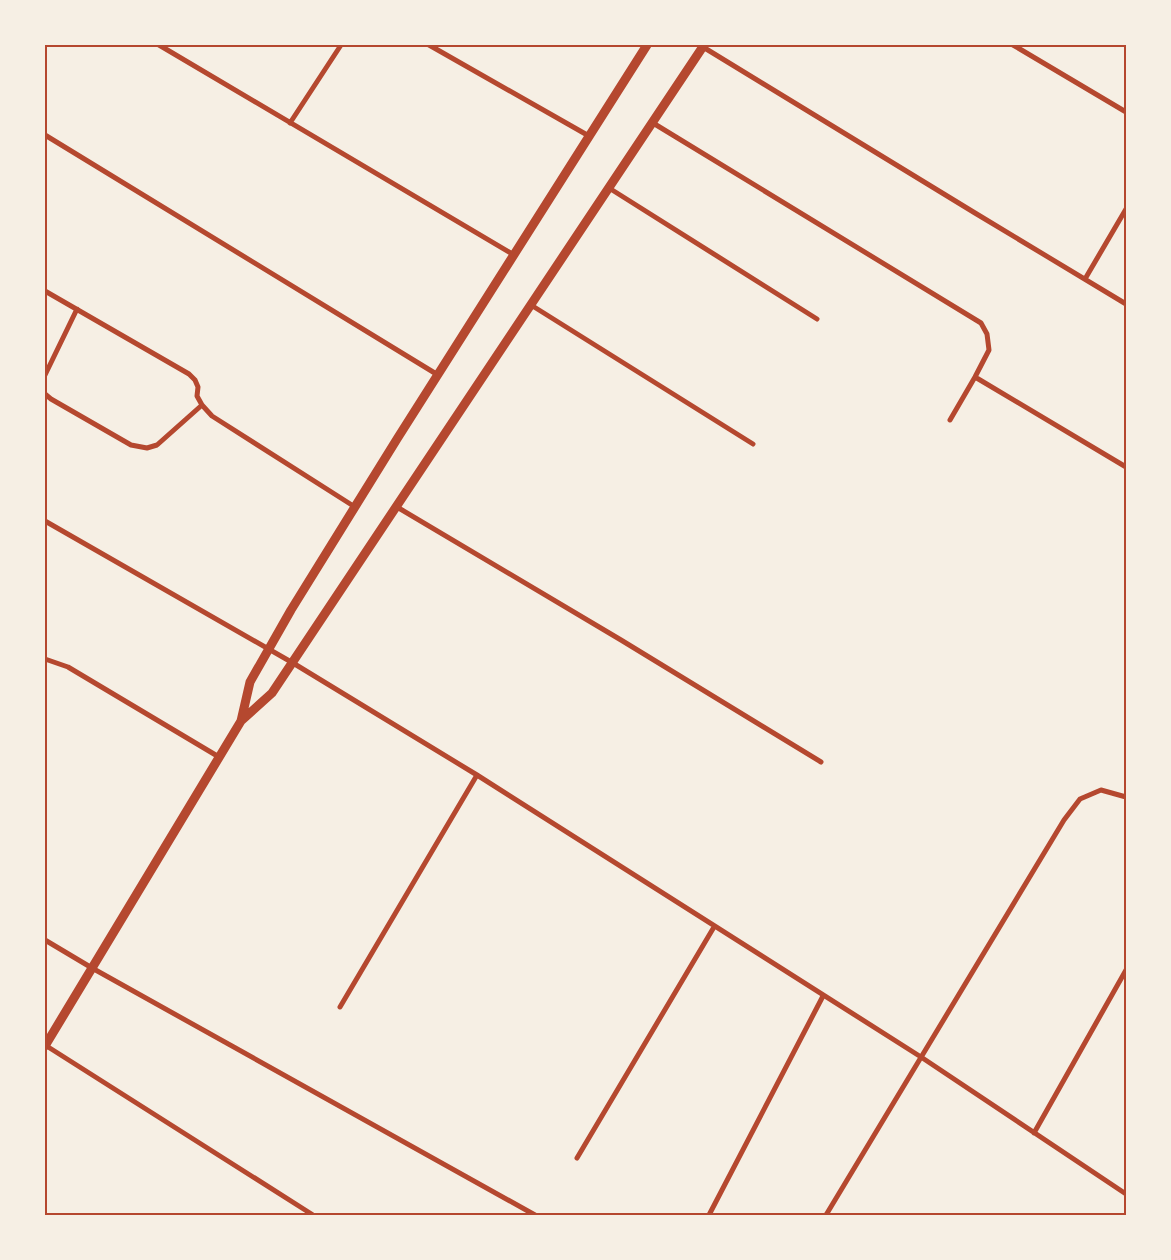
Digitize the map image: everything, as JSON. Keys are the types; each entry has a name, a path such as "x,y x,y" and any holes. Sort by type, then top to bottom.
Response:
{"street":[{"path":"159,45 514,255"},
{"path":"290,123 341,45"},
{"path":"429,45 589,136"},
{"path":"313,1215 45,1045 240,721 250,682 291,610 647,45"},
{"path":"1012,45 1126,112"},
{"path":"240,721 272,693 293,663 704,46 1126,304"},
{"path":"653,123 981,323 987,334 989,350 950,420"},
{"path":"45,135 438,375"},
{"path":"609,188 817,319"},
{"path":"1085,279 1126,208"},
{"path":"45,290 188,374 195,380 198,387 197,396 202,405 212,416 355,507"},
{"path":"531,305 753,444"},
{"path":"45,375 78,309"},
{"path":"975,377 1126,467"},
{"path":"45,394 131,445 147,448 157,445 202,405"},
{"path":"397,507 613,635 821,762"},
{"path":"45,522 293,663 477,775 921,1057 1126,1194"},
{"path":"45,660 68,667 219,757"},
{"path":"340,1007 477,775"},
{"path":"826,1215 1064,820 1080,798 1101,790 1126,797"},
{"path":"577,1158 714,927"},
{"path":"45,940 535,1215"},
{"path":"1034,1133 1126,970"},
{"path":"709,1215 823,996"}]}
